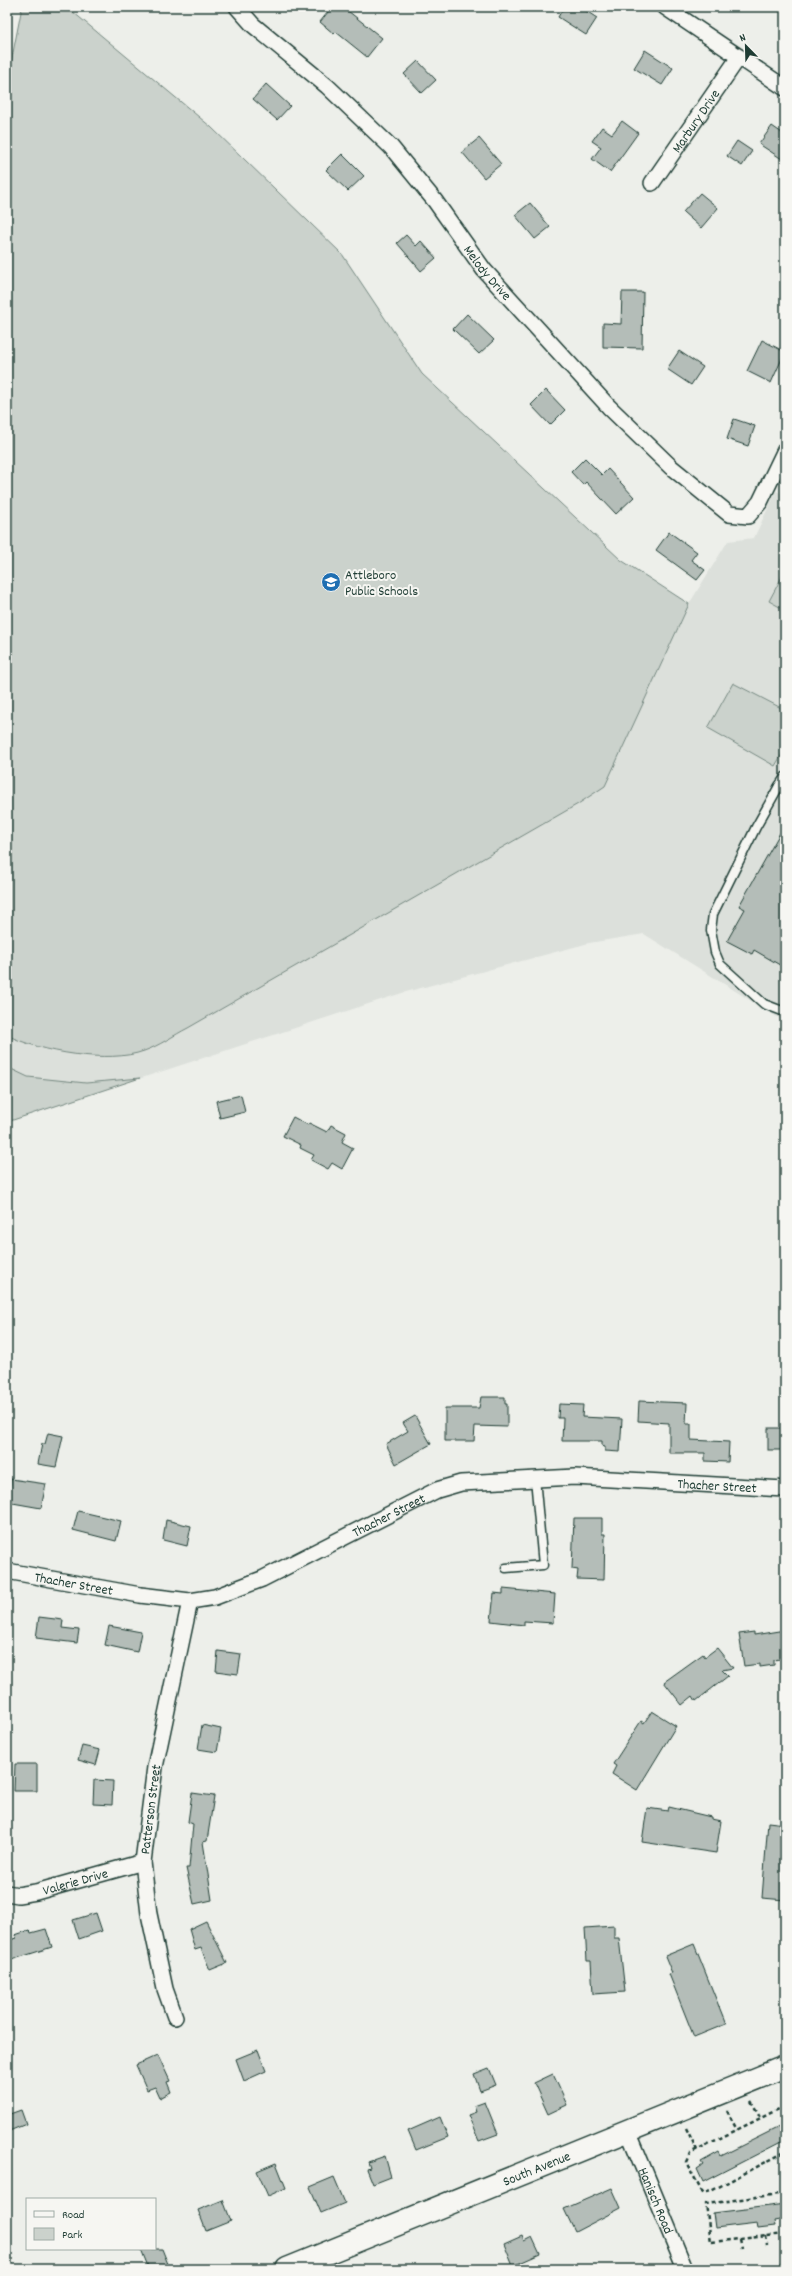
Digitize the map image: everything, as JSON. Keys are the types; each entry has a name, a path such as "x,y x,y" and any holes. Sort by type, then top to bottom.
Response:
{"highway":[{"name":"South Avenue","path":"287,2269 785,2067"}],"street":[{"name":"Melody Drive","path":"237,7 254,25 327,86 391,147 435,201 484,270 539,332 642,440 671,467 729,514 748,516 752,512 760,502 785,450"},
{"path":"665,7 785,88"},
{"name":"Marbury Drive","path":"652,183 739,57"},
{"name":"Thacher Street","path":"7,1572 140,1595 190,1601 215,1597 262,1579 437,1490 461,1483 535,1478 607,1478 785,1489"},
{"name":"Patterson Street","path":"174,2017 165,1989 149,1914 143,1862 155,1767 190,1601"},
{"name":"Valerie Drive","path":"7,1894 18,1895 36,1892 143,1862"},
{"name":"Hanisch Road","path":"628,2131 686,2269"}],"lane":[{"path":"785,777 782,788 756,827 713,914 711,930 715,952 720,964 764,1004 785,1012"},
{"path":"506,1568 544,1565 535,1478"}],"path":[{"path":"751,2101 760,2118"},
{"path":"785,2106 690,2153 686,2162 700,2190 704,2193 711,2192 785,2152"},
{"path":"727,2110 737,2130"},
{"path":"685,2128 697,2150"},
{"path":"785,2193 706,2204 711,2242 785,2234"},
{"path":"766,2236 767,2245"},
{"path":"740,2239 742,2248"}],"shaded area":[{"name":"Attleboro Public Schools","path":"22,7 67,7 211,127 342,254 422,374 621,560 689,604 728,541 754,538 776,491 785,495 785,1022 644,934 589,943 402,993 7,1122 7,83"}],"green space":[{"name":"Attleboro Public Schools","path":"22,7 67,7 211,127 342,254 422,374 621,560 689,604 605,786 578,804 161,1043 150,1049 129,1055 94,1056 56,1051 21,1041 7,1035 7,83"},
{"path":"785,571 785,610 769,601"},
{"path":"733,683 785,710 785,749 775,766 708,728"},
{"path":"7,1067 28,1077 86,1083 140,1078 7,1122"}],"building":[{"path":"332,7 343,7 382,38 367,57 336,32 334,34 320,22"},
{"path":"564,7 580,7 597,18 586,35 558,17"},
{"path":"645,50 673,68 662,85 634,68"},
{"path":"418,61 436,80 422,93 404,74"},
{"path":"266,84 290,106 277,120 253,99"},
{"path":"622,121 638,133 610,172 592,159 601,147 592,141 602,127 612,134"},
{"path":"772,126 785,135 785,161 759,144"},
{"path":"479,138 501,164 484,178 462,152"},
{"path":"737,141 752,151 742,166 727,156"},
{"path":"342,154 364,176 348,191 326,170"},
{"path":"700,193 718,208 701,228 683,212"},
{"path":"530,203 550,227 535,239 515,215"},
{"path":"406,235 416,246 421,241 436,258 421,271 397,243"},
{"path":"622,292 643,292 642,348 603,347 603,323 621,324"},
{"path":"467,314 494,340 479,354 453,329"},
{"path":"762,340 785,352 771,383 747,371"},
{"path":"679,351 703,367 691,385 667,369"},
{"path":"546,390 565,410 550,425 531,405"},
{"path":"734,419 755,426 748,446 727,439"},
{"path":"585,458 602,475 608,469 634,497 616,514 586,482 583,485 571,472"},
{"path":"669,532 697,552 691,560 705,570 697,580 656,550"},
{"path":"785,824 785,968 754,950 752,954 727,941 745,909 739,906"},
{"path":"241,1095 245,1112 220,1118 216,1101"},
{"path":"293,1117 308,1125 309,1123 327,1132 331,1125 346,1133 342,1142 353,1148 342,1169 332,1163 328,1169 311,1160 314,1155 300,1148 301,1145 283,1136"},
{"path":"481,1397 505,1397 505,1404 507,1404 507,1427 475,1426 474,1441 445,1441 445,1408 479,1408"},
{"path":"639,1401 687,1403 686,1424 691,1424 691,1440 729,1442 728,1462 705,1461 705,1453 669,1453 669,1423 638,1421"},
{"path":"559,1404 583,1405 582,1417 622,1419 620,1452 605,1451 605,1447 602,1446 602,1441 562,1441 563,1418 558,1418"},
{"path":"415,1416 431,1444 396,1464 386,1444 408,1431 403,1423"},
{"path":"768,1428 785,1428 785,1450 768,1450"},
{"path":"48,1433 63,1436 56,1467 38,1464 42,1444 45,1444"},
{"path":"11,1479 46,1484 41,1508 7,1502 7,1484 10,1485"},
{"path":"78,1511 121,1521 116,1541 73,1530"},
{"path":"574,1518 602,1518 602,1534 605,1534 604,1580 577,1579 578,1570 572,1569"},
{"path":"166,1520 191,1526 187,1546 163,1540"},
{"path":"503,1589 555,1594 553,1623 524,1621 524,1625 491,1621 494,1593 503,1594"},
{"path":"39,1617 63,1620 62,1628 79,1630 77,1643 36,1638"},
{"path":"109,1626 141,1632 137,1652 105,1645"},
{"path":"785,1630 785,1658 774,1660 774,1665 760,1667 760,1664 744,1666 739,1634 754,1632 754,1635"},
{"path":"717,1648 733,1668 722,1670 728,1676 696,1701 693,1696 682,1705 664,1682 703,1654 705,1657"},
{"path":"218,1651 241,1654 238,1674 216,1671"},
{"path":"652,1711 676,1726 637,1790 612,1774 616,1766 613,1764 641,1721 644,1723"},
{"path":"202,1725 221,1729 217,1752 198,1749"},
{"path":"82,1746 100,1750 96,1765 78,1760"},
{"path":"15,1764 37,1764 37,1791 14,1791"},
{"path":"94,1780 113,1781 112,1805 93,1804"},
{"path":"192,1793 214,1796 207,1841 203,1842 212,1900 194,1904 186,1868 189,1868 193,1824 188,1822"},
{"path":"669,1807 711,1817 711,1819 721,1821 716,1853 642,1842 647,1808 668,1811"},
{"path":"768,1822 785,1824 785,1900 762,1898"},
{"path":"96,1913 102,1931 79,1939 73,1920"},
{"path":"206,1921 227,1963 210,1970 201,1948 195,1950 189,1929"},
{"path":"614,1926 614,1938 619,1938 625,1992 593,1994 591,1961 587,1961 585,1928"},
{"path":"46,1929 52,1947 11,1960 7,1941 16,1938 15,1935 30,1930 31,1933"},
{"path":"694,1944 726,2024 694,2037 669,1974 672,1973 665,1956"},
{"path":"258,2050 266,2071 244,2081 236,2059"},
{"path":"158,2055 170,2081 167,2082 171,2092 160,2098 155,2087 147,2090 136,2065"},
{"path":"489,2068 496,2085 480,2091 474,2074"},
{"path":"553,2074 567,2105 548,2114 534,2083"},
{"path":"485,2102 498,2134 479,2141 468,2115 476,2112 474,2106"},
{"path":"21,2110 26,2124 7,2132 7,2115"},
{"path":"440,2117 448,2137 416,2150 408,2131"},
{"path":"785,2124 785,2140 703,2182 697,2169 703,2165 701,2162 719,2152 721,2156"},
{"path":"385,2156 391,2177 373,2184 367,2169 370,2168 368,2162"},
{"path":"276,2163 286,2188 268,2196 257,2171"},
{"path":"334,2177 345,2203 321,2213 310,2187"},
{"path":"612,2188 621,2208 575,2232 564,2209"},
{"path":"223,2200 231,2221 206,2231 198,2210"},
{"path":"785,2204 785,2219 774,2221 775,2226 758,2228 757,2223 715,2228 713,2213"},
{"path":"522,2236 524,2241 532,2237 540,2254 513,2266 504,2244"},
{"path":"162,2249 170,2269 149,2269 141,2250"}],"place":[{"name":"Attleboro Public Schools","path":"331,582"}]}
